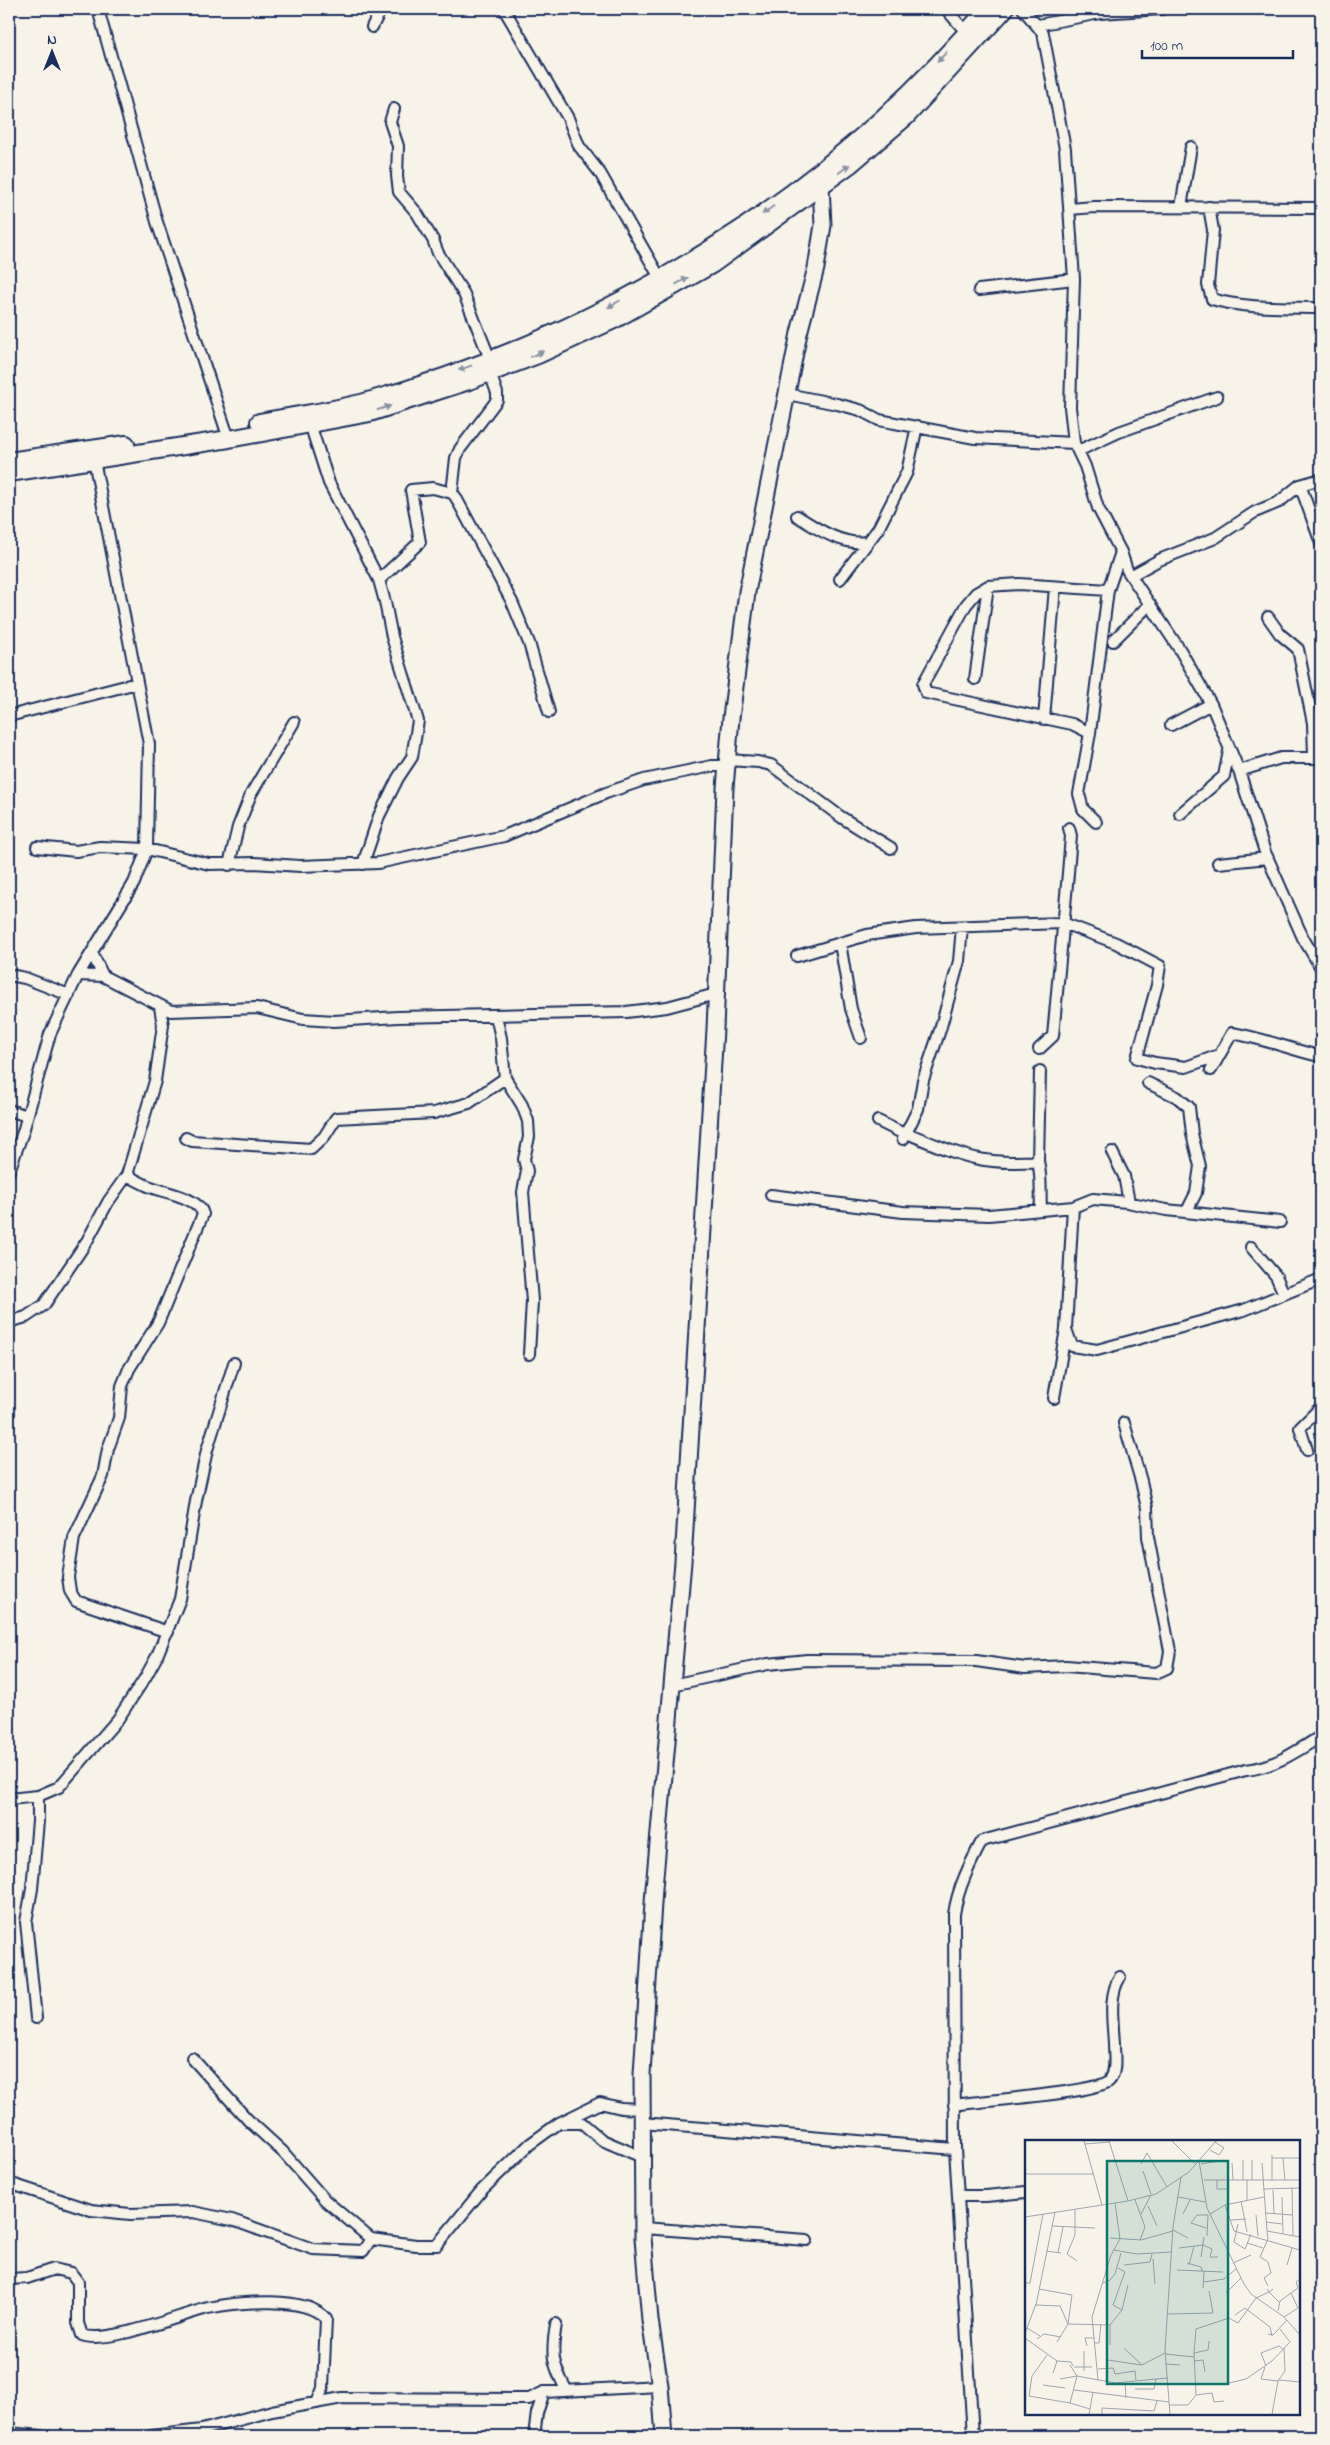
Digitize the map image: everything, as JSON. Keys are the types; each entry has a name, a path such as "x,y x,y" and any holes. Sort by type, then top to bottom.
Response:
{"main road":[{"path":"9,461 310,424 370,413 490,366 606,308 703,254 790,195 819,179 896,106 987,9"},
{"path":"9,473 94,460 227,434 367,402 538,354 614,320 712,264 819,179 906,116 1005,9"}],"street":[{"path":"98,9 157,222 227,434"},
{"path":"372,27 381,9"},
{"path":"504,9 568,118 579,146 600,173 660,278"},
{"path":"946,9 966,32"},
{"path":"1023,9 1043,33 1065,149 1074,279 1070,391 1076,447 1098,508 1127,570 1132,575 1211,704 1229,751 1239,771 1268,858 1303,938 1321,965"},
{"path":"1038,26 1100,13 1162,9"},
{"path":"394,109 390,122 398,146 396,176 398,192 417,213 433,240 438,253 464,294 490,366 497,393 497,400 456,458 452,493"},
{"path":"1181,207 1192,147"},
{"path":"664,2436 660,2386 650,2320 643,2228 642,2074 654,1888 684,1562 728,763 747,592 799,333 816,268 822,225 819,179"},
{"path":"1070,209 1181,207 1321,208"},
{"path":"1209,207 1212,230 1208,285 1212,299 1251,305 1321,308"},
{"path":"980,290 1074,279"},
{"path":"787,394 860,410 880,420 975,438 1076,447 1217,397"},
{"path":"310,424 328,483 379,580 401,669 418,721 412,758 398,778 379,816 363,864"},
{"path":"840,579 878,529 907,472 916,426"},
{"path":"9,1171 50,1034 78,975 134,883 147,849 149,744 94,460"},
{"path":"1132,575 1159,560 1215,538 1255,512 1279,502 1300,485 1321,479"},
{"path":"1300,485 1321,543"},
{"path":"379,580 420,542 411,490 433,488 452,493 512,602 529,643 549,712"},
{"path":"797,516 839,538 860,543 868,542"},
{"path":"1096,822 1083,809 1079,794 1090,733 1108,590 1120,552"},
{"path":"1090,733 1072,724 923,690 926,676 941,653 966,605 976,593 988,586 1004,584 1108,590"},
{"path":"975,679 988,586"},
{"path":"1044,719 1055,587"},
{"path":"1112,641 1150,604"},
{"path":"1239,771 1281,758 1318,757 1298,649 1280,634 1268,617"},
{"path":"9,716 137,683"},
{"path":"1171,725 1211,704"},
{"path":"229,865 238,827 251,794 294,722"},
{"path":"1180,814 1224,776 1229,751"},
{"path":"37,847 76,851 100,847 147,849 196,862 229,865 254,863 300,866 378,863 504,836 606,793 644,780 728,763 758,762 771,765 841,817 891,848"},
{"path":"1039,1049 1053,1036 1071,836 1069,828"},
{"path":"1218,863 1268,858"},
{"path":"797,956 867,935 916,928 1063,923 1116,943 1160,966 1157,985 1137,1058 1155,1063 1186,1067 1219,1055"},
{"path":"905,1136 918,1109 923,1080 940,1030 959,961 962,926"},
{"path":"840,943 851,1009 861,1038"},
{"path":"92,953 103,976"},
{"path":"9,975 25,978 69,996"},
{"path":"78,975 103,976 134,991 160,1007 173,1011 257,1008 302,1019 334,1021 398,1017 626,1012 667,1006 716,994"},
{"path":"9,1322 26,1317 44,1305 88,1241 113,1195 127,1175 150,1103 163,1025 160,1007"},
{"path":"163,1025 173,1011"},
{"path":"496,1016 501,1038 505,1078 522,1105 528,1122 529,1137 524,1160 527,1171 523,1192 532,1301 528,1354"},
{"path":"1211,1070 1232,1034 1250,1036 1292,1050 1319,1056 1321,1054"},
{"path":"1040,1071 1038,1161 1042,1174 1039,1189 1041,1210"},
{"path":"186,1138 192,1141 259,1147 311,1149 324,1137 336,1118 347,1116 382,1118 434,1114 469,1103 505,1078"},
{"path":"1148,1083 1178,1097 1189,1107 1192,1134 1200,1166 1196,1193 1187,1211"},
{"path":"9,1110 27,1116"},
{"path":"878,1121 905,1136 973,1159 1008,1164 1038,1161"},
{"path":"1112,1152 1124,1176 1129,1202"},
{"path":"127,1175 147,1186 191,1201 200,1207 203,1214 158,1323 129,1369 122,1386 119,1418 108,1449 103,1476 74,1538 68,1577 70,1591 76,1601 168,1632"},
{"path":"772,1195 903,1212 990,1215 1073,1207 1093,1199 1129,1202 1166,1210 1280,1222"},
{"path":"1054,1398 1066,1329 1073,1207"},
{"path":"1251,1247 1276,1276 1284,1294"},
{"path":"1066,1329 1072,1346 1096,1350 1244,1310 1321,1279"},
{"path":"9,1799 38,1796 59,1787 118,1719 145,1678 168,1632 180,1599 196,1501 207,1450 234,1363"},
{"path":"1307,1450 1300,1428 1321,1407"},
{"path":"672,1685 768,1664 807,1660 976,1661 1025,1668 1066,1666 1141,1674 1165,1670 1169,1662 1170,1651 1148,1537 1147,1508 1124,1423"},
{"path":"974,2436 955,2148 954,1914 957,1898 982,1841 1246,1770 1260,1768 1280,1760 1321,1736"},
{"path":"36,2018 26,1922 32,1889 38,1821 38,1796"},
{"path":"954,2105 1076,2091 1106,2084 1110,2081 1114,2070 1113,2004 1115,1989 1120,1976"},
{"path":"192,2058 248,2120 283,2152 325,2200 371,2239 416,2245 437,2245 482,2190 530,2144 559,2123 600,2103 642,2116 796,2134 955,2148"},
{"path":"559,2123 582,2123 602,2140 642,2157"},
{"path":"12,2184 91,2210 130,2214 193,2212 232,2220 313,2249 363,2251 371,2239"},
{"path":"959,2196 986,2196 1025,2192"},
{"path":"643,2228 807,2240"},
{"path":"9,2279 26,2278 54,2269 72,2273 78,2282 78,2323 82,2335 95,2338 149,2327 216,2307 290,2302 309,2306 318,2310 326,2319 323,2388 317,2403"},
{"path":"556,2324 552,2345 554,2369 567,2391"},
{"path":"151,2436 202,2433 272,2412 331,2400 528,2399 544,2392 660,2386"},
{"path":"323,2388 331,2400"},
{"path":"534,2436 537,2413 544,2392"},
{"path":"528,2399 537,2413"},
{"path":"9,2433 41,2436"}]}
